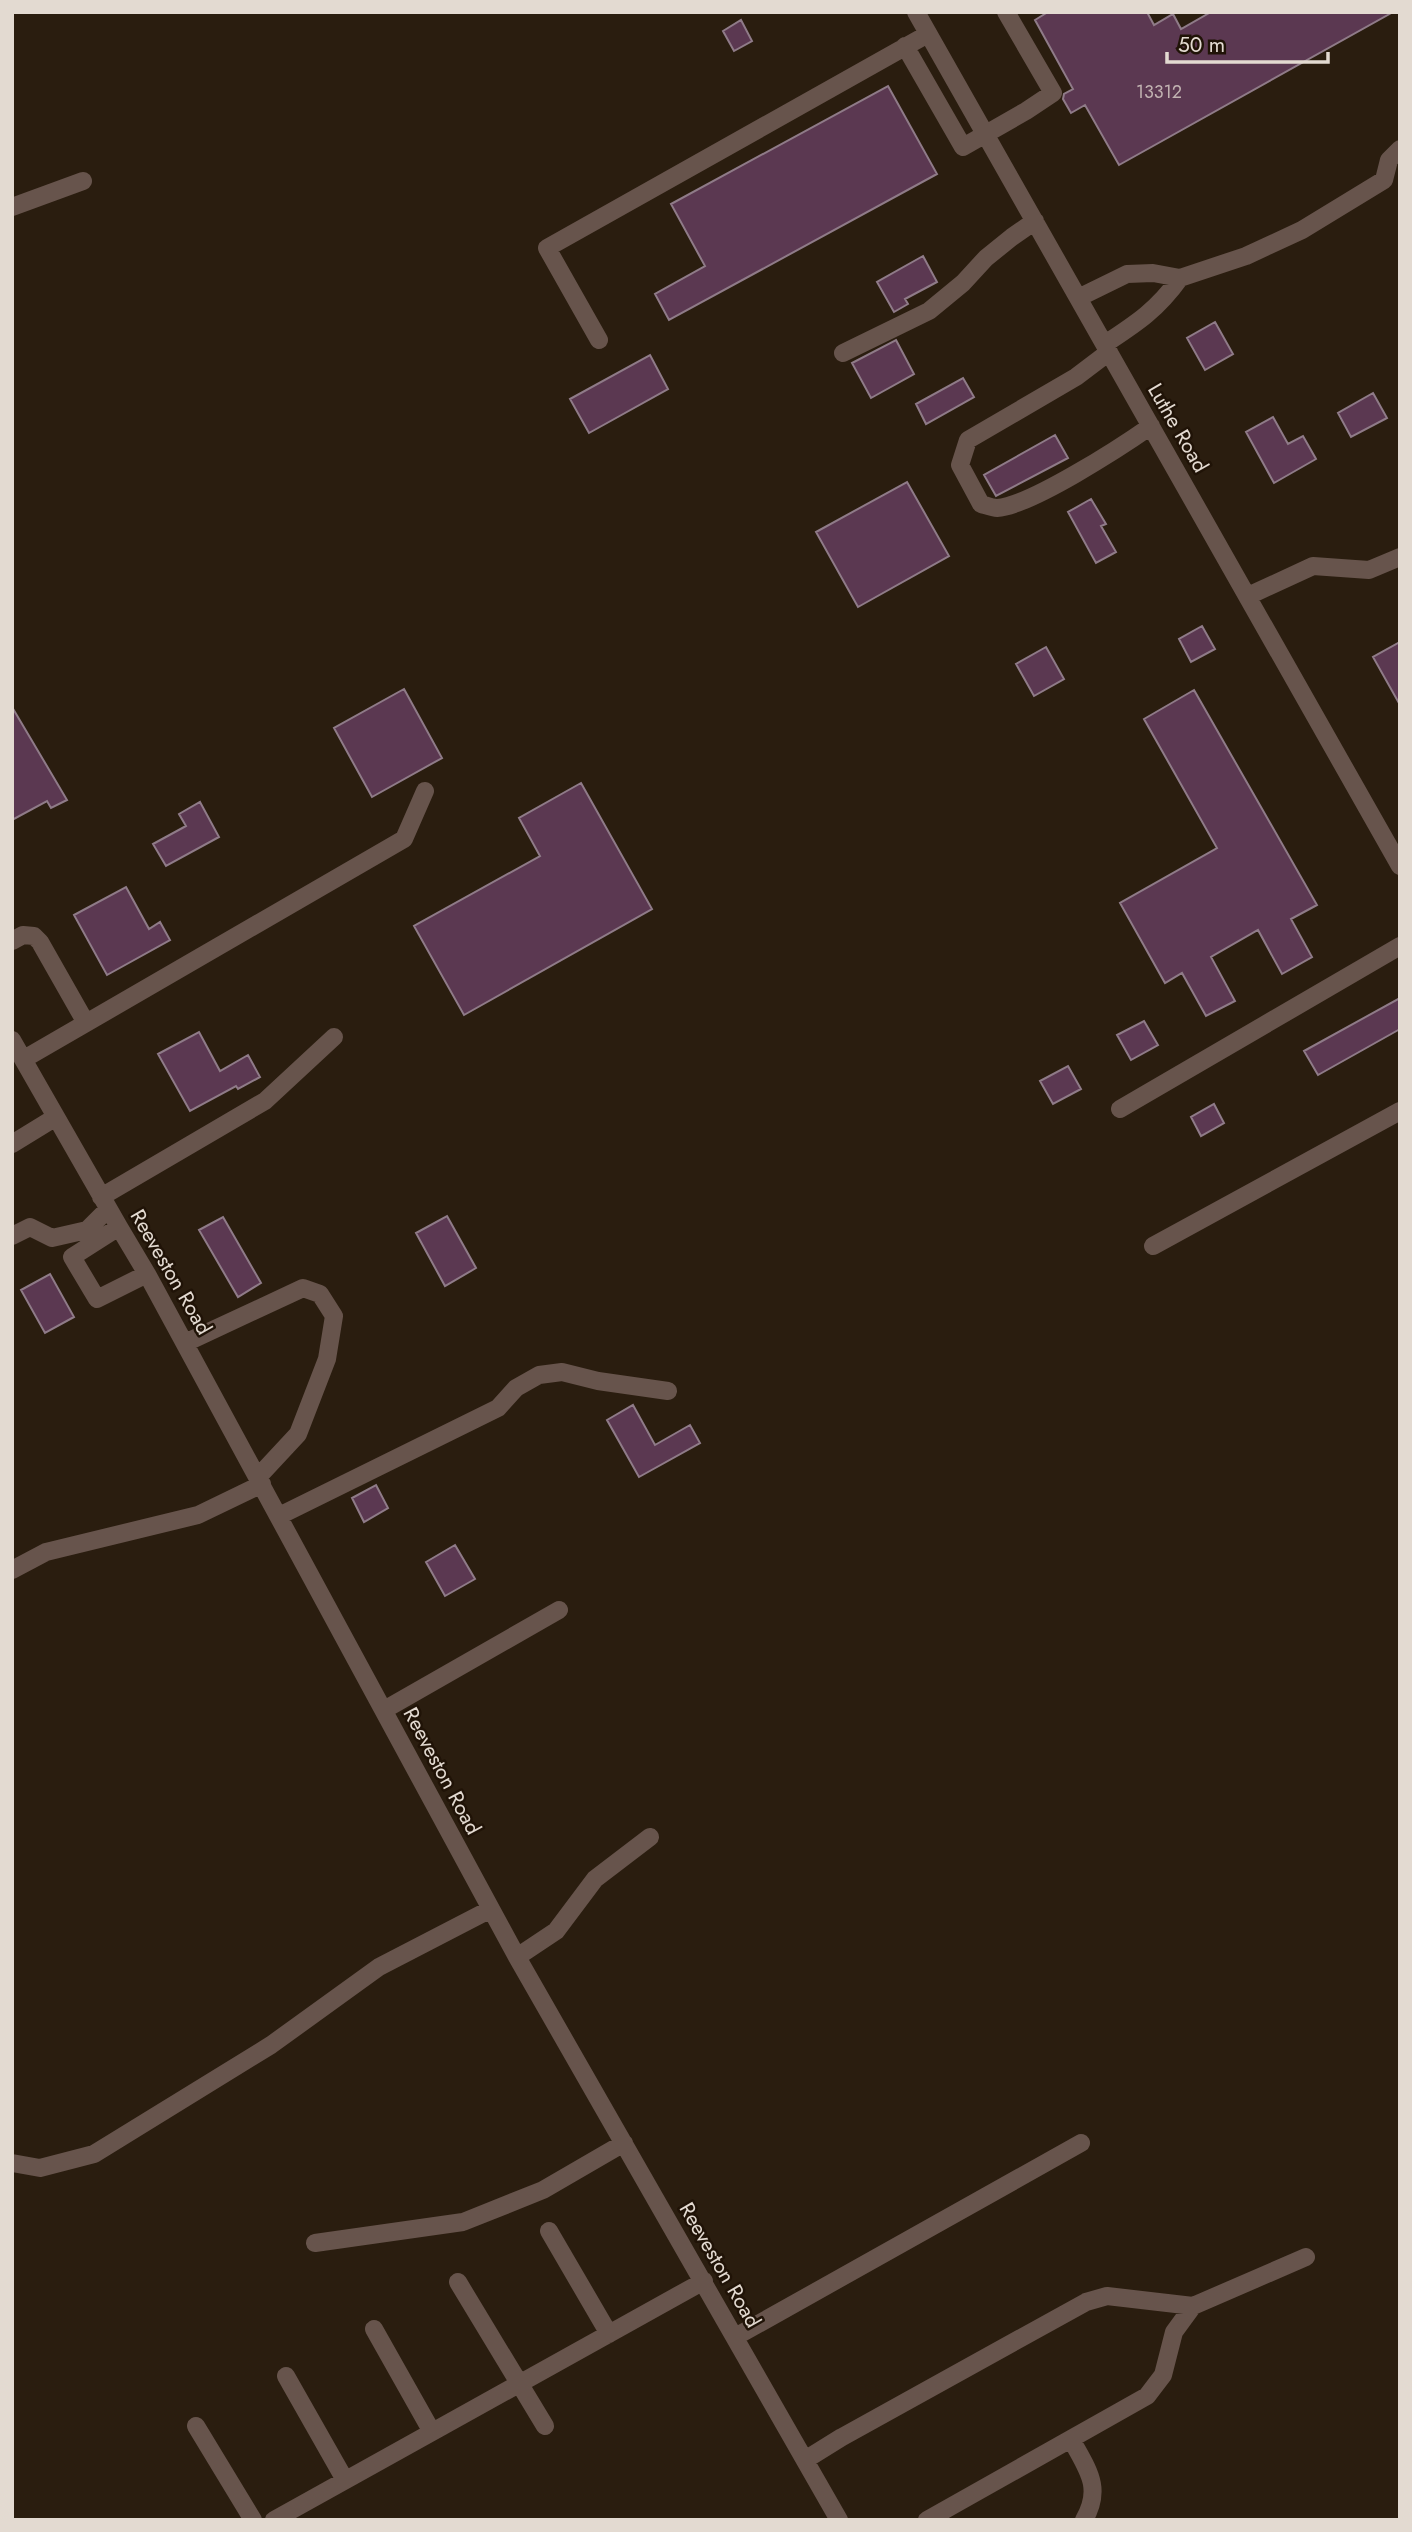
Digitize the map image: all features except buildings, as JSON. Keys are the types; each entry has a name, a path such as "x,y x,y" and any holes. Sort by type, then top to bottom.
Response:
{"street":[{"path":"905,46 963,147 1053,93 1006,12"},
{"name":"Luthe Road","path":"920,14 928,34 1400,866"},
{"path":"599,340 547,248 928,34"},
{"path":"1078,298 1127,274 1153,273 1180,278 1246,256 1313,223 1384,180 1389,160 1400,149"},
{"path":"12,207 83,180"},
{"path":"843,353 929,311 963,283 986,258 1035,221"},
{"path":"1151,426 1120,447 1028,499 996,508 981,504 960,465 968,440 1076,377 1148,316 1180,278"},
{"path":"1248,596 1313,566 1369,570 1400,557"},
{"path":"24,1059 404,839 425,791"},
{"path":"12,941 23,935 34,936 40,942 86,1023"},
{"path":"1120,1109 1400,946"},
{"path":"12,1236 30,1227 52,1238 87,1230 105,1203 265,1101 334,1037"},
{"name":"Reeveston Road","path":"12,1040 118,1227 148,1274 517,1957 839,2520"},
{"path":"1153,1246 1400,1111"},
{"path":"12,1144 57,1117"},
{"path":"118,1227 72,1257 97,1299 148,1274"},
{"path":"12,1570 46,1552 198,1515 260,1481 298,1434 327,1359 334,1315 320,1294 303,1288 185,1343"},
{"path":"279,1516 498,1408 516,1388 539,1375 562,1372 598,1381 668,1391"},
{"path":"384,1710 559,1611"},
{"path":"517,1957 556,1931 595,1879 650,1837"},
{"path":"12,2163 40,2168 94,2154 160,2116 271,2045 379,1967 491,1909"},
{"path":"315,2243 463,2222 543,2190 624,2143"},
{"path":"735,2337 1081,2143"},
{"path":"550,2231 609,2334"},
{"path":"806,2460 865,2423 1086,2302 1107,2296 1193,2306 1306,2257"},
{"path":"274,2520 704,2281"},
{"path":"458,2282 545,2426"},
{"path":"927,2520 1147,2396 1163,2375 1174,2332 1193,2306"},
{"path":"374,2329 432,2432"},
{"path":"286,2376 345,2480"},
{"path":"195,2426 253,2520"},
{"path":"1070,2440 1089,2472 1093,2487 1092,2505 1084,2520"}]}
